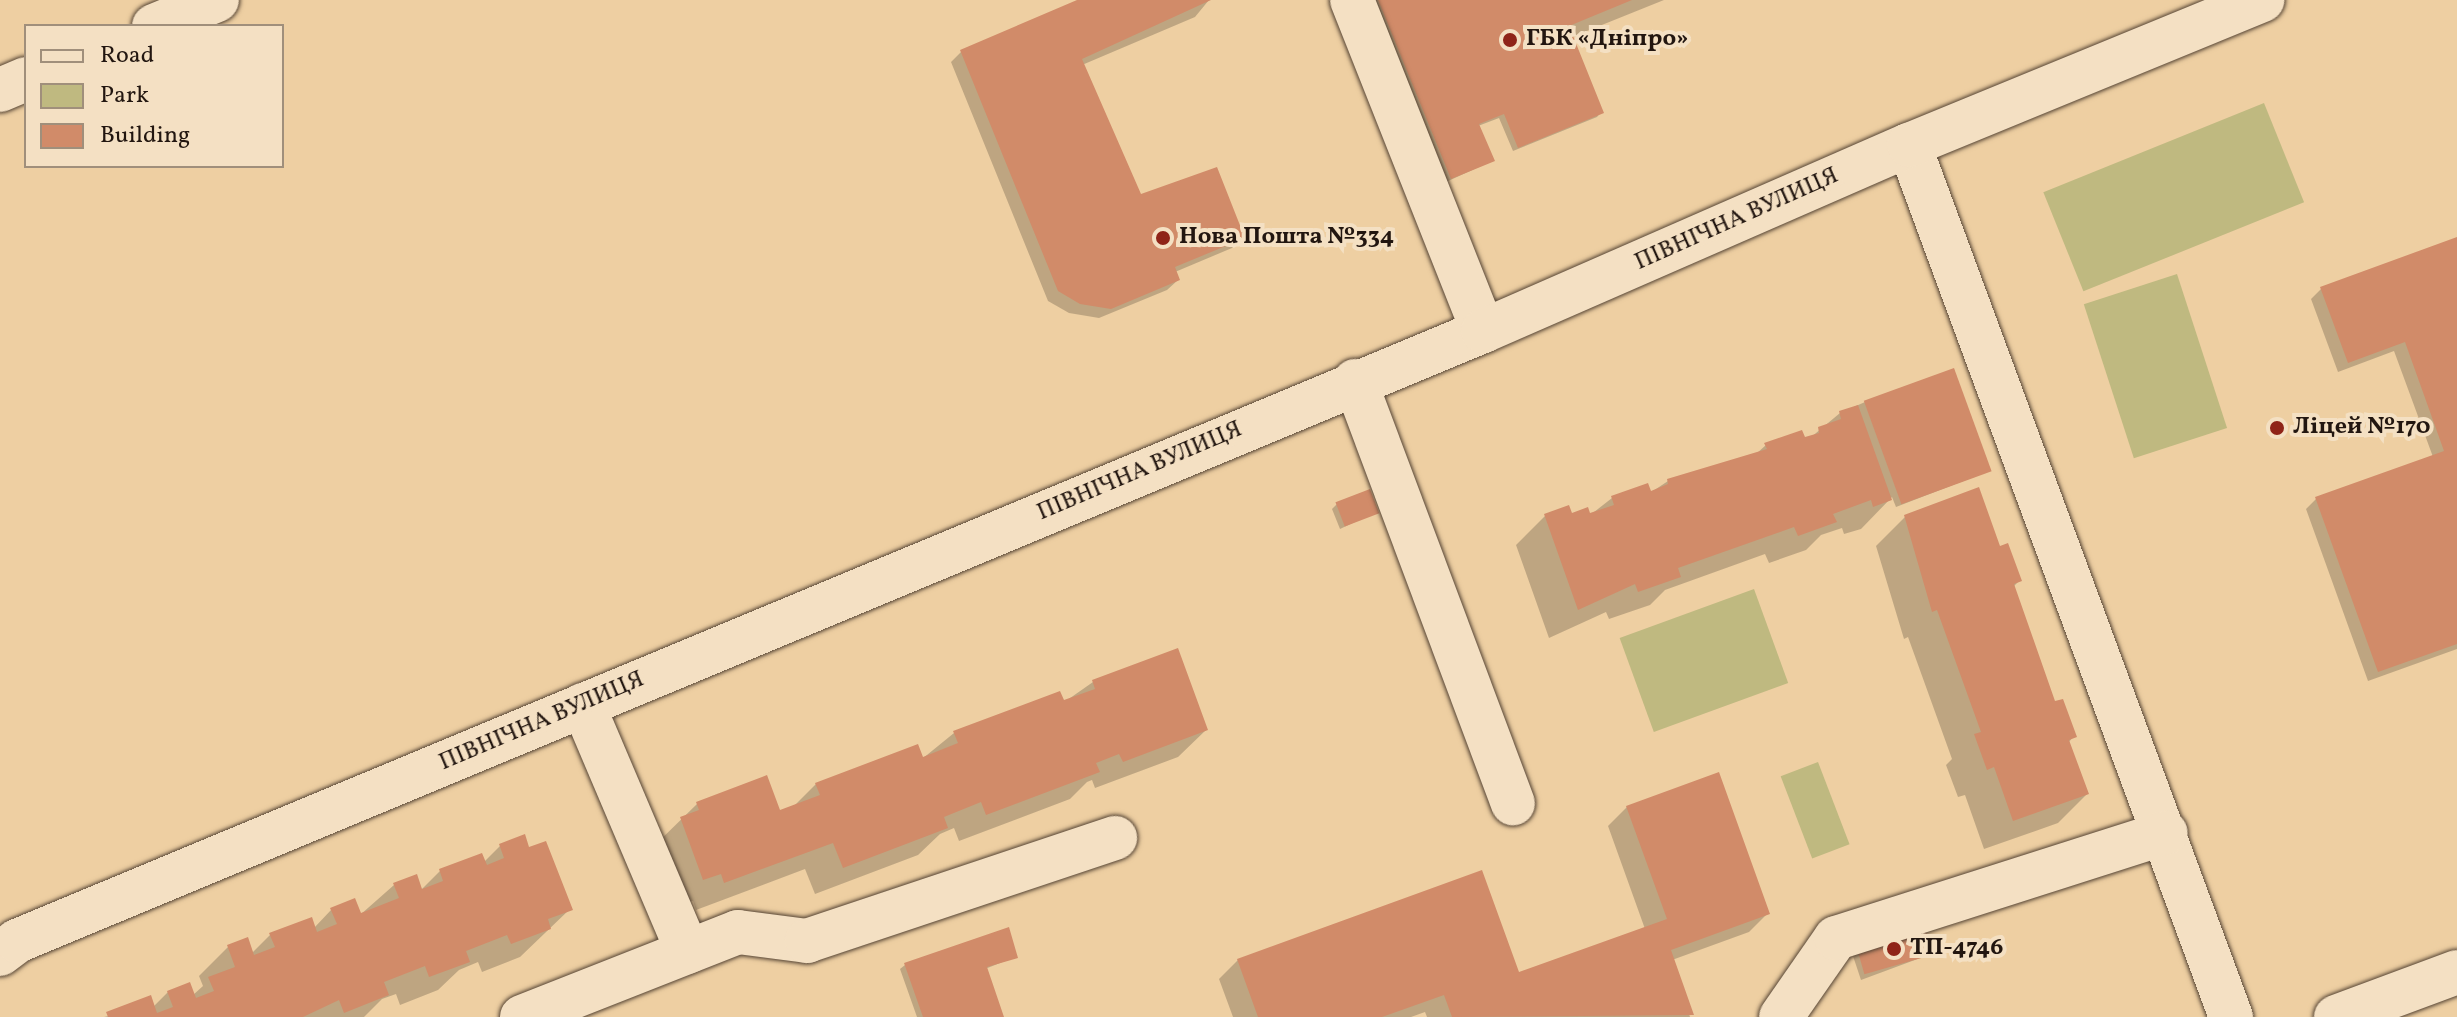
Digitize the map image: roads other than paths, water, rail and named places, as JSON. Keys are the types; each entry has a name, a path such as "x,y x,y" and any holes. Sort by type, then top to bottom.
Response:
{"street":[{"path":"159,24 217,0"},
{"path":"1352,0 1483,331"},
{"name":"ПІВНІЧНА ВУЛИЦЯ","path":"6,945 1355,381 1483,331 1909,145 2262,0"},
{"path":"0,90 24,80"},
{"path":"1909,145 2166,833 2231,1017"},
{"path":"1355,381 1513,803"},
{"path":"583,705 688,952"},
{"path":"1781,1017 1836,938 2166,833"},
{"path":"522,1017 576,1007 688,952 738,932 807,941 1115,838"},
{"path":"2336,1017 2457,972"}],"place":[{"name":"ГБК «Дніпро»","path":"1510,40"},
{"name":"Нова Пошта №334","path":"1163,238"},
{"name":"Ліцей №170","path":"2277,428"},
{"name":"ТП-4746","path":"1894,949"}]}
